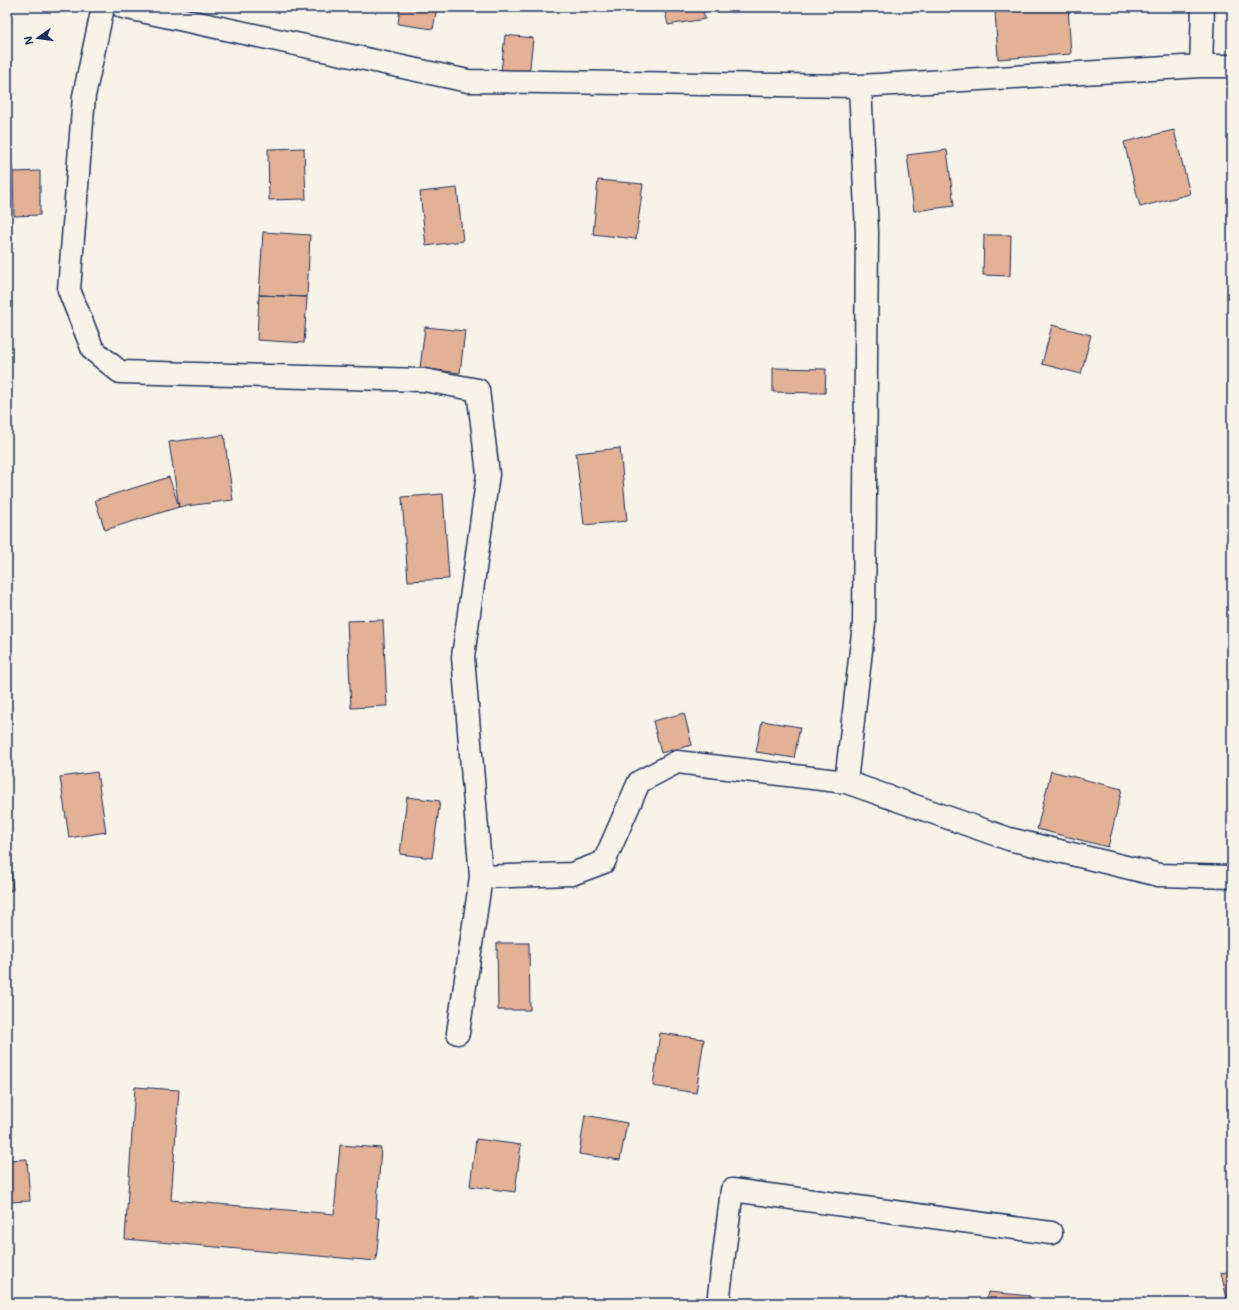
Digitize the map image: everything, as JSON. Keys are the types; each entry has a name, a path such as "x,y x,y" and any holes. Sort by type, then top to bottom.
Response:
{"street":[{"path":"103,7 84,96 69,290 93,350 120,372 424,380 478,390 488,474 463,657 481,877 458,1033"},
{"path":"123,7 468,81 860,86 1201,66 1232,66"},
{"path":"1201,66 1203,7"},
{"path":"846,782 864,624 867,232 860,86"},
{"path":"481,877 572,874 604,862 640,782 677,762 846,782 1009,839 1159,875 1232,877"},
{"path":"718,1303 732,1190 1050,1233"}],"building":[{"path":"400,7 437,7 433,29 398,24"},
{"path":"664,7 702,7 705,19 668,25"},
{"path":"1068,7 1071,54 998,59 995,11"},
{"path":"505,35 533,38 529,76 501,73"},
{"path":"1174,130 1190,194 1140,207 1124,142"},
{"path":"7,147 13,172 7,173"},
{"path":"304,148 306,199 269,200 268,149"},
{"path":"947,150 954,206 914,211 907,155"},
{"path":"40,171 40,215 14,216 13,172"},
{"path":"598,180 643,184 636,239 593,234"},
{"path":"457,188 463,241 426,246 420,192"},
{"path":"263,232 310,235 307,297 259,295"},
{"path":"984,235 1011,235 1010,276 983,275"},
{"path":"259,295 307,297 304,343 257,340"},
{"path":"1052,325 1091,335 1081,374 1042,364"},
{"path":"425,327 465,331 460,373 420,368"},
{"path":"773,368 826,369 825,393 773,392"},
{"path":"224,435 233,500 179,507 169,442"},
{"path":"620,448 627,521 584,525 576,453"},
{"path":"169,477 179,507 105,530 95,500"},
{"path":"443,494 449,579 408,581 402,497"},
{"path":"383,620 387,706 351,708 347,621"},
{"path":"684,713 692,745 661,753 653,721"},
{"path":"762,721 800,727 794,758 756,752"},
{"path":"1051,771 1122,789 1108,847 1037,829"},
{"path":"97,772 106,832 69,838 60,777"},
{"path":"407,797 440,801 432,858 400,854"},
{"path":"7,827 13,890 7,891"},
{"path":"497,943 529,943 530,1010 498,1010"},
{"path":"660,1033 704,1039 696,1093 653,1086"},
{"path":"135,1087 179,1090 171,1200 334,1214 340,1145 381,1148 376,1218 380,1218 376,1261 125,1239"},
{"path":"585,1115 627,1123 620,1160 579,1154"},
{"path":"476,1139 521,1145 515,1192 470,1186"},
{"path":"27,1159 30,1201 7,1202 7,1160"},
{"path":"1232,1271 1232,1303 1228,1303 1221,1273"},
{"path":"988,1292 1030,1296 1030,1303 986,1303"}]}
